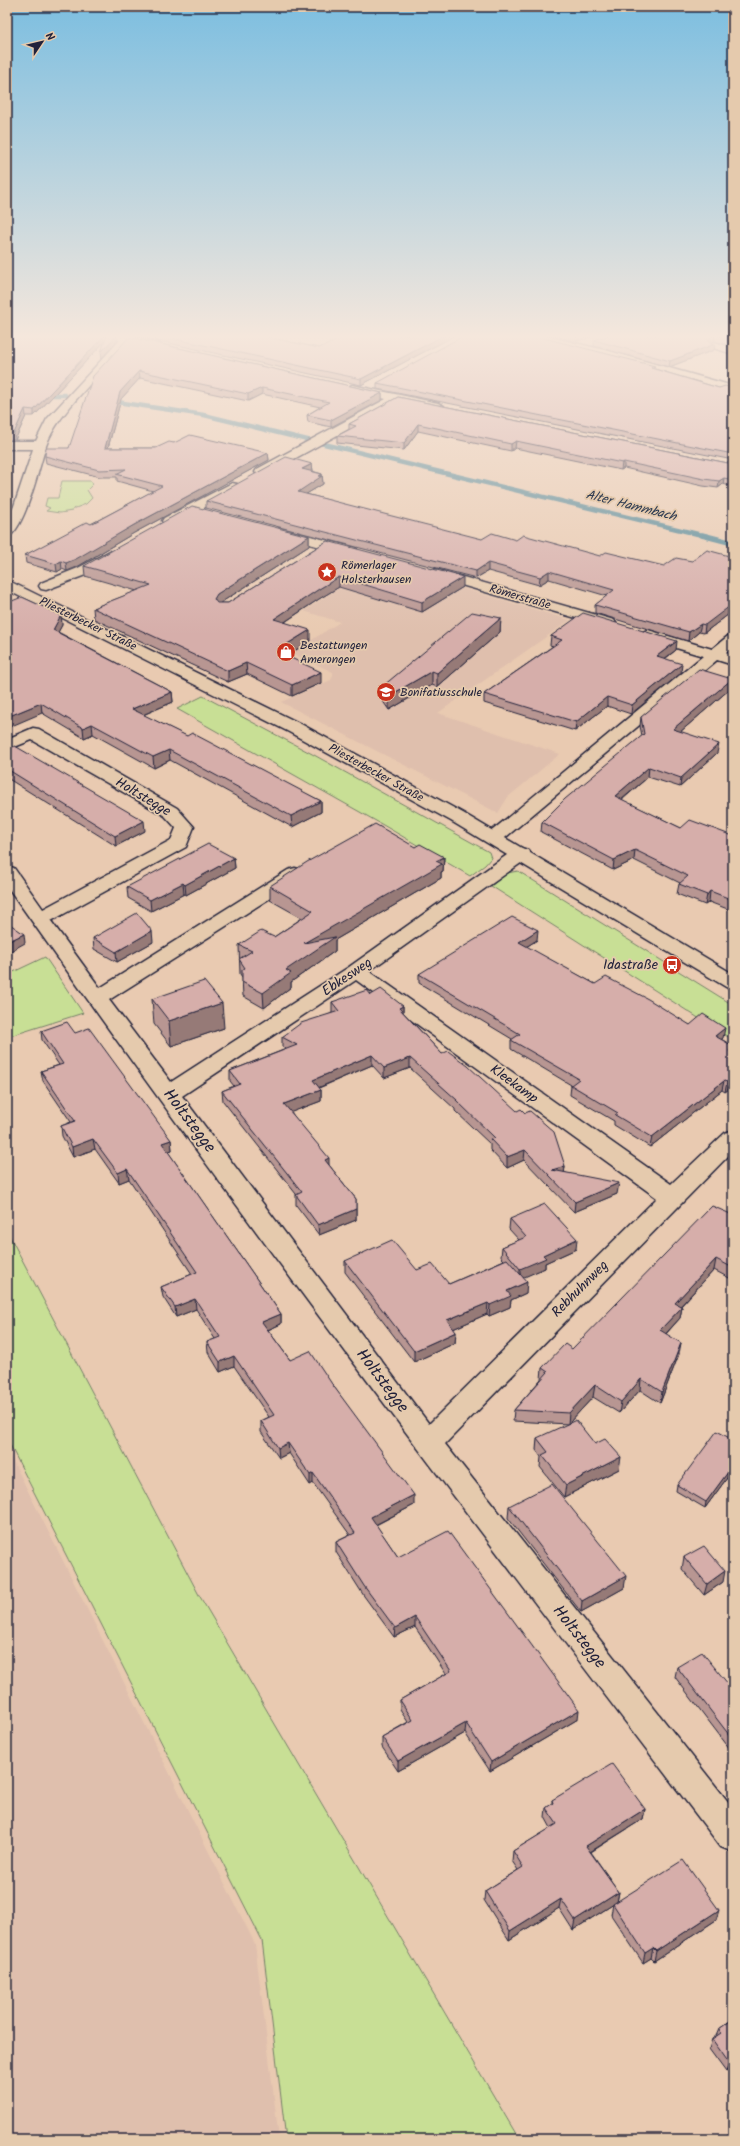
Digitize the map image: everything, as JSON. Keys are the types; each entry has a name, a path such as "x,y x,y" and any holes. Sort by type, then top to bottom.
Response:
{"street":[{"path":"7,533 21,506 40,445 45,435"},
{"path":"158,527 328,435"},
{"path":"7,445 40,445"},
{"path":"190,510 205,514"},
{"path":"265,529 361,553"},
{"path":"306,556 325,544"},
{"path":"46,586 83,571 121,548"},
{"name":"Römerstraße","path":"419,568 622,627"},
{"name":"Pliesterbecker Straße","path":"7,584 295,728 522,854 733,983"},
{"path":"637,632 733,660"},
{"path":"494,838 713,654 733,639"},
{"name":"Holtstegge","path":"7,744 33,733 171,812 185,827 178,843 40,919"},
{"name":"Ebkesweg","path":"169,1094 356,971 522,854"},
{"path":"98,998 311,864"},
{"name":"Holtstegge","path":"7,872 98,998 428,1443 733,1835"},
{"name":"Kleekamp","path":"356,971 672,1196"},
{"name":"Rebhuhnweg","path":"428,1443 672,1196 733,1138"}],"shaded area":[{"name":"Bonifatiusschule","path":"376,563 570,620 438,713 560,754 508,797 498,813 281,702 331,680 333,676 333,672 291,653 340,622 304,611"},
{"path":"7,1449 255,1944 279,2139 7,2139"}],"green space":[{"path":"62,481 91,481 93,484 87,490 92,498 86,504 73,509 72,511 60,513 46,511 50,508 45,506 47,498 58,498"},
{"path":"203,696 314,755 489,852 491,858 485,865 470,876 383,825 177,709"},
{"path":"518,871 733,1005 733,1040 491,886 507,873"},
{"path":"45,957 83,1013 7,1037 7,975"},
{"path":"7,1231 199,1595 519,2139 286,2139 262,1940 7,1439"}],"building":[{"path":"73,435 108,435 105,448 156,448 169,442 174,443 191,435 268,453 134,525 76,559 66,563 61,561 56,564 25,555 87,522 91,524 162,486 116,474 126,469 99,470 45,456 46,448 69,448"},
{"path":"339,435 410,435 404,443 337,436"},
{"path":"470,435 589,435 733,464 733,480 724,478 719,481 704,479 516,441 511,444"},
{"path":"638,435 733,435 733,454"},
{"path":"286,457 312,464 302,469 322,474 319,476 322,476 298,492 482,539 492,533 516,540 523,535 600,556 606,552 664,566 676,558 692,561 707,550 733,557 733,598 728,602 730,606 705,625 701,624 689,632 595,605 614,590 549,571 540,577 488,563 476,571 206,501"},
{"path":"192,506 309,536 217,594 214,599 217,603 228,603 327,541 463,577 422,602 339,577 274,619 310,630 276,651 321,672 292,685 246,663 228,671 93,608 151,585 84,566"},
{"path":"22,597 61,615 53,630 172,692 132,709 187,736 192,733 321,801 291,816 169,750 153,757 92,724 83,728 41,703 7,717 7,603"},
{"path":"472,612 501,618 437,673 432,671 389,696 383,686"},
{"path":"583,613 677,641 657,656 682,664 632,705 607,697 576,722 484,694 562,640 551,636"},
{"path":"699,669 732,679 673,729 719,744 681,778 649,767 615,796 681,828 690,820 733,836 733,900 710,891 707,895 679,884 688,876 635,850 614,860 542,822 565,799 644,734 641,717"},
{"path":"15,746 144,821 115,836 7,769 7,749"},
{"path":"375,824 415,847 420,844 444,857 436,861 442,864 304,943 335,937 286,970 291,973 263,993 242,982 242,970 245,968 239,959 252,951 239,945 261,931 274,937 313,911 270,886 307,862"},
{"path":"208,844 234,858 185,885 183,883 150,900 127,887"},
{"path":"137,913 152,931 116,952 93,938"},
{"path":"512,917 538,930 519,942 595,984 606,977 648,999 690,1025 703,1014 725,1028 715,1036 733,1046 729,1051 733,1053 733,1077 727,1082 724,1081 652,1137 615,1115 618,1113 571,1085 579,1079 511,1040 520,1034 419,974"},
{"path":"7,922 24,934 7,942"},
{"path":"204,981 222,1003 169,1021 152,999"},
{"path":"381,989 403,1006 399,1008 442,1054 448,1051 468,1066 517,1111 521,1109 525,1113 530,1111 554,1132 565,1166 552,1170 619,1183 575,1202 525,1150 507,1157 490,1139 495,1138 457,1100 410,1058 384,1068 372,1055 313,1080 321,1090 284,1104 329,1158 325,1160 356,1199 356,1209 318,1225 296,1195 302,1192 222,1091 240,1084 230,1071 297,1045 282,1037 301,1023 339,1011 332,1002 367,990 371,995"},
{"path":"67,1022 75,1033 89,1028 171,1140 162,1143 281,1314 262,1322 290,1360 310,1351 332,1384 414,1495 371,1517 398,1557 448,1531 579,1710 491,1762 466,1723 398,1761 382,1737 413,1720 400,1700 451,1671 415,1617 395,1628 364,1586 336,1542 355,1533 313,1473 310,1475 288,1443 278,1448 261,1421 274,1415 234,1356 220,1362 207,1342 220,1337 195,1299 175,1307 161,1287 197,1272 127,1169 118,1173 93,1139 72,1147 61,1126 75,1121 41,1071 63,1064 41,1031"},
{"path":"545,1204 577,1239 543,1255 546,1258 520,1269 502,1247 526,1237 510,1219"},
{"path":"712,1206 733,1215 733,1268 716,1259 675,1303 682,1307 660,1330 681,1343 662,1392 641,1379 621,1402 595,1385 569,1413 514,1410 548,1372 542,1368 565,1344 572,1349"},
{"path":"392,1240 417,1270 432,1264 449,1284 507,1259 527,1282 507,1291 511,1296 490,1305 488,1303 447,1320 456,1332 414,1351 345,1261"},
{"path":"576,1420 595,1444 605,1439 621,1457 566,1485 542,1455 548,1452 537,1438"},
{"path":"717,1431 733,1440 733,1478 728,1472 706,1502 677,1485"},
{"path":"552,1484 626,1576 582,1601 509,1506"},
{"path":"704,1546 725,1571 707,1584 684,1557"},
{"path":"702,1652 733,1690 733,1740 677,1667"},
{"path":"612,1764 645,1809 586,1846 619,1892 575,1920 561,1899 510,1931 485,1891 523,1867 513,1851 557,1824 546,1808 553,1803 552,1800"},
{"path":"683,1860 719,1910 656,1951 653,1948 645,1953 613,1904"},
{"path":"733,2019 733,2060 729,2063 712,2039 721,2033 719,2029"}],"waterway":[{"name":"Alter Hammbach","path":"288,435 704,536"},
{"name":"Alter Hammbach","path":"704,536 733,543"}],"place":[{"name":"Römerlager Holsterhausen","path":"327,572"},
{"name":"Bestattungen Amerongen","path":"286,652"},
{"name":"Bonifatiusschule","path":"386,692"},
{"name":"Idastraße","path":"672,965"}]}
